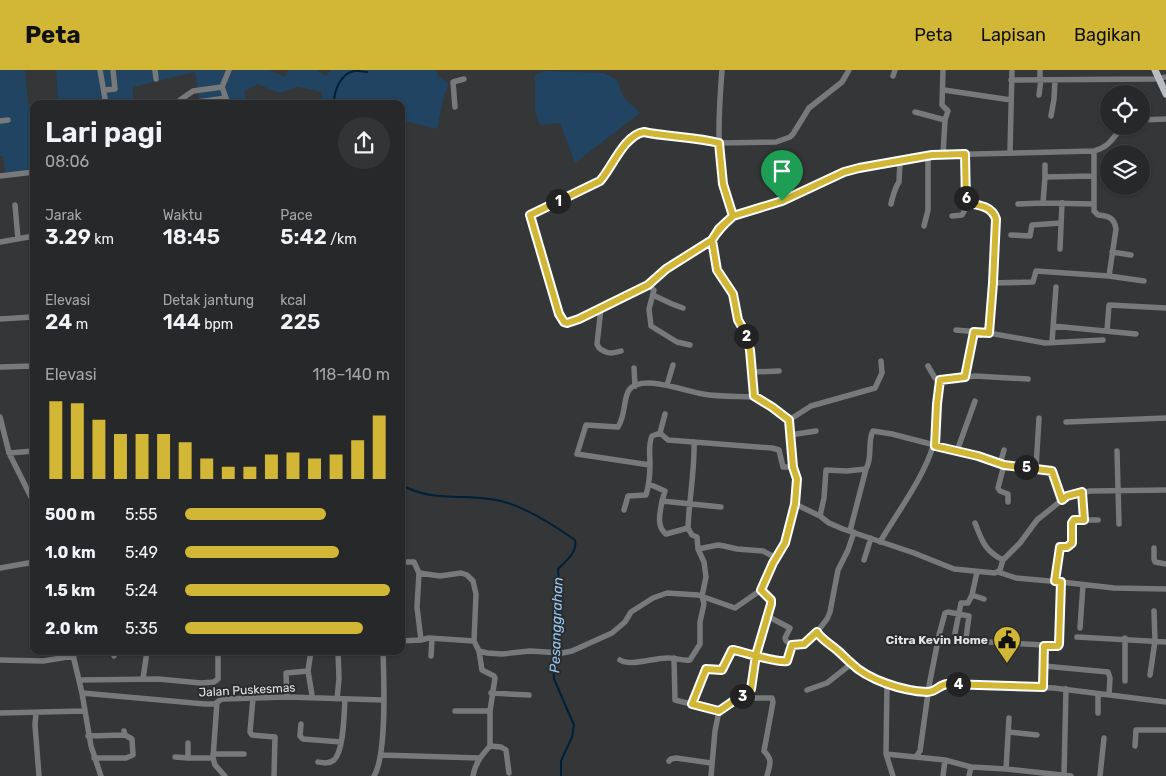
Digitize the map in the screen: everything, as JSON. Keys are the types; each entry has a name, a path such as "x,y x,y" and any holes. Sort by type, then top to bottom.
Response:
{"main road":[{"path":"1155,70 1163,77 1166,94"}],"street":[{"path":"100,70 106,100"},
{"path":"105,90 115,89 113,70"},
{"path":"155,70 156,78"},
{"path":"227,100 222,87 229,70"},
{"path":"722,70 719,143 723,184 733,216"},
{"path":"849,70 842,82 809,108 790,137 776,142 719,143 644,132 638,133 618,154 600,181 530,215 559,314 564,322 567,323 579,319 648,285 666,269 712,240 719,229 733,216 782,201 844,172 876,164 928,156 1010,152 1094,151 1109,145 1116,135"},
{"path":"943,70 944,90 942,105 948,111 945,120 943,155"},
{"path":"1010,152 1012,70"},
{"path":"1039,95 1040,70"},
{"path":"1012,80 1163,77"},
{"path":"455,106 453,82 464,78"},
{"path":"1051,116 1055,80"},
{"path":"180,100 193,92 222,87"},
{"path":"944,90 1011,100"},
{"path":"915,112 945,120"},
{"path":"0,121 8,120"},
{"path":"1150,120 1166,120"},
{"path":"1094,151 1094,211 1098,215 1110,217 1115,222 1116,229 1109,276"},
{"path":"952,216 962,215 966,203 965,154"},
{"path":"924,226 928,210 928,156"},
{"path":"891,204 895,195 896,185 899,182 900,161"},
{"path":"1043,203 1045,165"},
{"path":"0,176 30,172"},
{"path":"1045,177 1094,176"},
{"path":"966,203 980,205 994,213 996,219 989,333"},
{"path":"1060,250 1062,203"},
{"path":"1018,204 1094,204"},
{"path":"15,206 18,239"},
{"path":"1011,235 1030,236 1032,225 1061,224"},
{"path":"0,242 30,237"},
{"path":"712,240 717,270 733,294 738,320 745,332 750,350 754,396"},
{"path":"1112,252 1131,254"},
{"path":"993,283 1033,282 1036,271 1109,276 1144,281"},
{"path":"648,285 654,288 649,309 651,326 677,342 690,346"},
{"path":"1052,342 1056,287"},
{"path":"653,295 683,308"},
{"path":"1107,331 1109,305 1166,308"},
{"path":"601,308 599,348 604,352 613,354 622,351"},
{"path":"0,319 30,316"},
{"path":"1053,326 1136,334"},
{"path":"956,330 989,333 1045,343 1103,340"},
{"path":"965,377 974,332"},
{"path":"789,420 811,406 875,388 882,373 881,361"},
{"path":"667,385 672,365"},
{"path":"0,367 30,366"},
{"path":"928,366 935,378 940,380 990,376 1028,379"},
{"path":"634,368 635,386"},
{"path":"752,372 779,371"},
{"path":"880,542 931,455 934,446 940,380"},
{"path":"479,651 487,654 530,650 562,653 572,651 612,633 624,622 631,612 653,598 667,593 685,593 702,596 735,608 761,590 789,534 795,504 797,479 793,467 789,420 754,396 702,394 667,385 642,384 635,386 628,391 624,414 619,426 586,425 577,454 650,465"},
{"path":"957,451 975,401"},
{"path":"660,433 665,414"},
{"path":"0,417 10,453 30,495"},
{"path":"1036,468 1039,418"},
{"path":"1066,422 1166,418"},
{"path":"790,435 816,431"},
{"path":"768,617 790,627 785,641 792,645 804,644 817,632 829,615 838,570 848,550 868,466 872,431 892,434 978,456 1002,465 1052,471 1062,500"},
{"path":"624,510 628,496 646,496 649,484 650,440 652,436 660,433"},
{"path":"660,433 668,440 778,449 783,467 793,467"},
{"path":"620,660 626,662 674,658 690,660 700,644 700,622 704,604 702,596 706,570 698,549 697,537 692,535 688,528 694,442"},
{"path":"1004,450 998,488 1008,494 1008,502"},
{"path":"10,453 30,451"},
{"path":"1117,451 1119,524"},
{"path":"820,516 824,498 826,470 847,471 866,469"},
{"path":"649,484 665,491 662,501 660,526 664,534 688,528"},
{"path":"998,572 1001,569 1003,560 1023,539 1037,520 1067,496 1082,492 1166,490"},
{"path":"1082,492 1084,520"},
{"path":"662,501 721,506"},
{"path":"795,504 820,516 829,524 954,569 998,572 1016,578 1114,588 1166,589"},
{"path":"916,756 920,751 939,635 945,613 969,617 966,638 970,641 1058,646 1060,547 1071,545 1072,523 1074,520 1098,520"},
{"path":"975,523 990,553 1003,560"},
{"path":"864,560 871,538"},
{"path":"698,549 718,545 737,549 764,551 776,558"},
{"path":"1154,548 1154,559 1156,562 1166,564"},
{"path":"405,562 414,562 419,573 417,607 421,640"},
{"path":"0,568 30,563"},
{"path":"955,633 961,603 968,602 972,595 977,572"},
{"path":"419,573 440,576 462,574 467,575 473,581 476,594 474,641 479,651 482,670 494,677 490,711 490,746 479,758 474,768 473,776"},
{"path":"1080,628 1083,585"},
{"path":"674,658 675,700 719,711 747,693 751,689 756,655 768,617 771,600 761,590"},
{"path":"972,595 984,599"},
{"path":"1150,675 1155,641 1154,611"},
{"path":"817,632 820,637 844,655 851,664 873,677 900,688 929,692 934,691 941,684 1043,687 1166,702"},
{"path":"1077,636 1166,642"},
{"path":"1125,638 1125,681"},
{"path":"431,656 432,639"},
{"path":"405,641 463,639 474,641"},
{"path":"692,704 706,669 722,670 732,650 779,662 787,661 792,645"},
{"path":"1043,687 1044,646"},
{"path":"0,660 43,661 69,655"},
{"path":"73,655 82,693 88,736 101,776"},
{"path":"143,679 146,655"},
{"path":"79,680 143,679 201,683 214,682 218,679 218,655"},
{"path":"310,655 308,671 312,695"},
{"path":"336,699 339,679 338,655"},
{"path":"374,776 379,768 381,755 383,655"},
{"path":"807,690 825,684 851,664"},
{"path":"1044,666 1108,672 1110,678 1109,695"},
{"path":"287,697 286,673 308,671"},
{"path":"887,683 886,754 893,776"},
{"path":"886,754 945,760 971,767 1066,776 1066,689"},
{"name":"Jalan Puskesmas","path":"82,693 205,704 215,704 223,699 287,697 383,700"},
{"path":"492,693 529,695"},
{"path":"747,693 754,698 772,698 773,702 764,751 769,755 770,760 767,776"},
{"path":"1098,694 1098,713"},
{"path":"253,698 250,732 252,735 275,738 274,776"},
{"path":"318,762 327,763 336,757 341,742 345,700"},
{"path":"217,702 213,756 216,765 225,776"},
{"path":"0,713 84,711"},
{"path":"455,711 490,711"},
{"path":"711,776 719,711"},
{"path":"36,713 35,725 39,776"},
{"path":"1006,769 1009,718"},
{"path":"301,724 300,736 303,739 341,742"},
{"path":"1135,746 1136,730 1166,730"},
{"path":"1009,732 1037,735"},
{"path":"88,736 124,733 132,739 133,755 126,758 94,758"},
{"path":"1100,776 1104,738"},
{"path":"188,742 188,758"},
{"path":"490,746 501,747 506,750 508,773"},
{"path":"175,757 188,758 244,754"},
{"path":"381,755 479,758"},
{"path":"669,761 676,758 711,764"},
{"path":"943,776 945,760"},
{"path":"969,776 971,767"}],"shaded area":[{"path":"0,70 25,70 28,104 30,104 30,173 6,178 3,156 0,156"},
{"path":"56,70 269,70 285,77 288,70 317,70 326,76 331,70 436,70 438,76 449,84 444,96 437,129 405,121 405,100 321,100 322,92 298,87 279,93 258,84 244,91 246,100 199,100 195,72 133,87 133,100 58,100"},
{"path":"545,71 604,73 617,80 624,98 640,113 575,163 560,123 540,125 535,111 535,75"}],"waterway":[{"name":"Pesanggrahan","path":"334,100 339,84 345,76 354,71 367,72"},
{"name":"Pesanggrahan","path":"405,487 413,491 437,496 484,498 505,502 537,516 575,540 573,552 558,569 560,599 553,628 553,650"},
{"name":"Pesanggrahan","path":"553,655 554,679 574,725 572,737 561,761 561,776"}],"place":[{"name":"Citra Kevin Home","path":"1007,664"}],"route":[{"path":"782,201 733,216 719,229 712,240 666,269 648,285 567,323 564,322 559,314 530,215 600,181 618,154 638,133 644,132 719,143 723,184 733,216 723,225 719,229 712,240 717,270 733,294 738,320 745,332 750,350 754,396 789,420 793,467 797,479 795,504 789,534 761,590 769,597 771,604 756,655 751,689 719,711 692,704 706,669 722,670 732,650 756,655 779,662 787,661 792,645 802,646 817,632 820,637 844,655 851,664 873,677 900,688 929,692 934,691 941,684 1043,687 1044,646 1058,646 1059,644 1061,582 1055,581 1058,552 1060,547 1071,545 1072,523 1074,520 1084,520 1082,492 1067,496 1062,500 1052,471 1004,465 978,456 935,446 940,380 965,377 974,332 989,333 996,219 994,213 990,210 980,205 966,203 965,154 932,155 859,168 844,172 782,201"}]}
